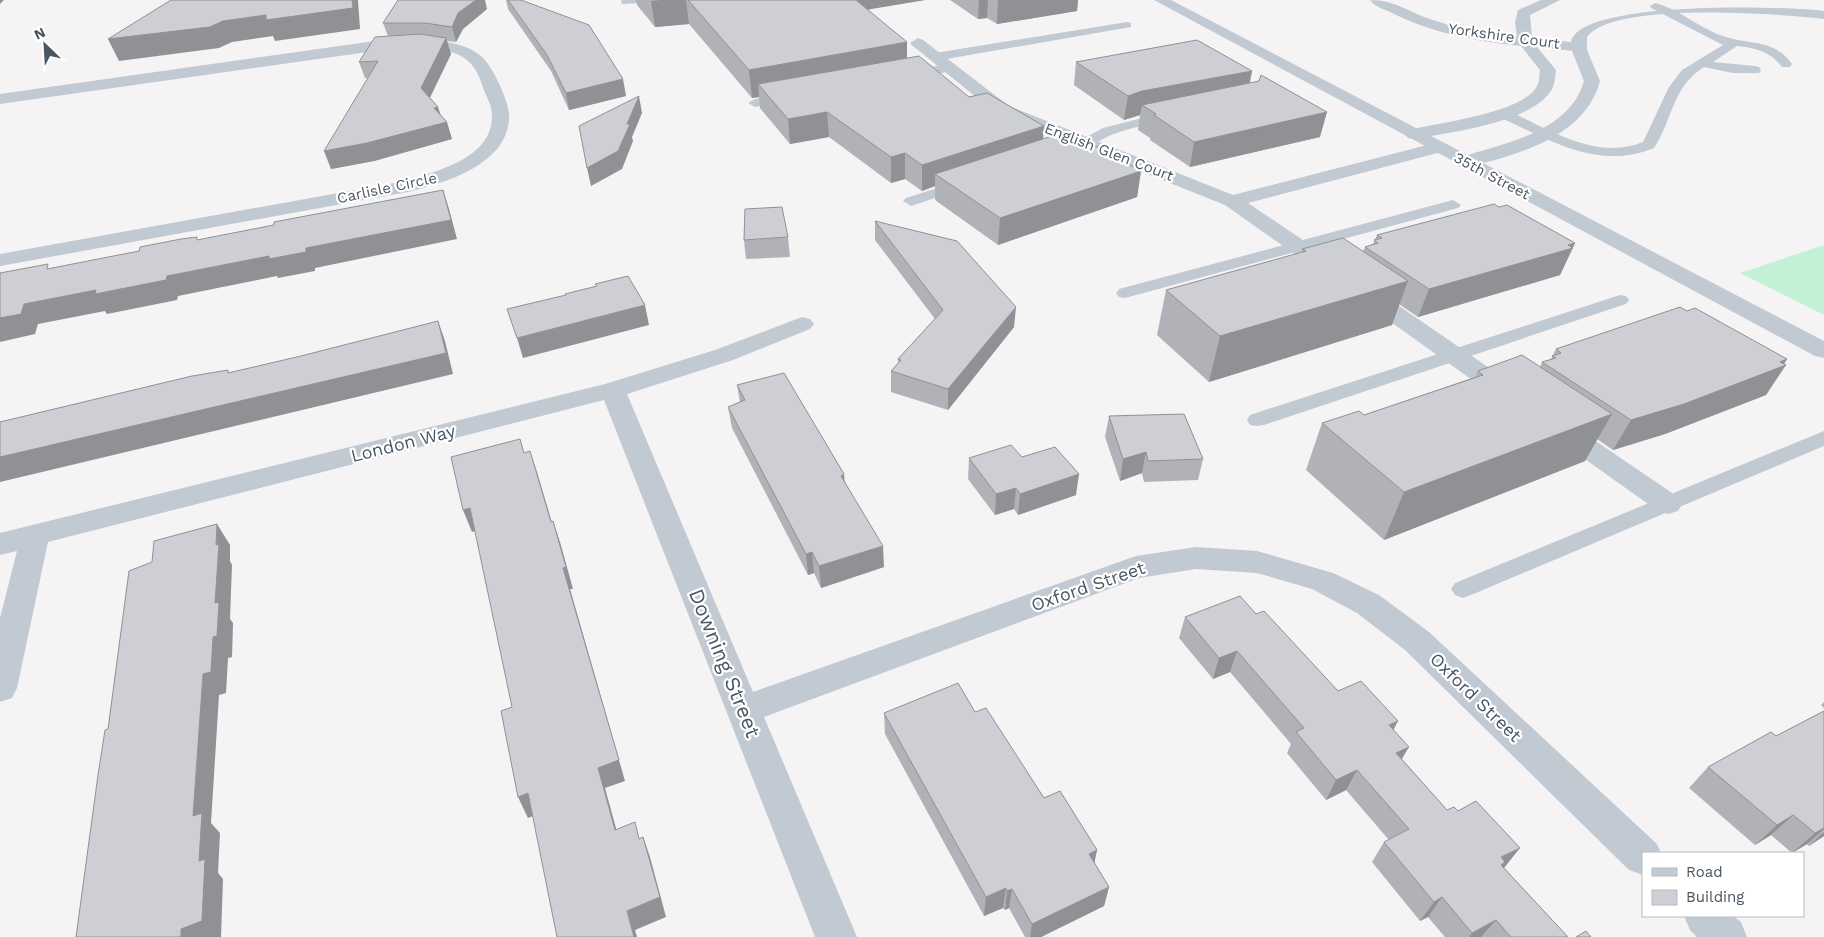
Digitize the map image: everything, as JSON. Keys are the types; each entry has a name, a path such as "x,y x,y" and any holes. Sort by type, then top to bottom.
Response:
{"street":[{"name":"35th Street","path":"1161,0 1824,351"},
{"name":"Yorkshire Court","path":"1377,0 1404,15 1432,25 1465,33 1578,47"},
{"path":"1414,134 1504,114 1532,102 1545,88 1548,70 1523,40 1521,24 1524,13 1553,0"},
{"path":"1766,0 1824,14"},
{"path":"1465,162 1547,132 1570,119 1586,101 1592,81 1578,47 1581,32 1596,20 1649,3 1760,7 1824,14"},
{"name":"English Glen Court","path":"918,43 1003,110 1232,201 1668,504"},
{"name":"Carlisle Circle","path":"0,99 375,46 422,44 461,51 482,63 502,114 500,134 482,155 450,173 408,186 0,260"},
{"path":"1232,201 1439,147"},
{"name":"London Way","path":"0,544 613,390 724,355 802,324"},
{"name":"Downing Street","path":"613,390 836,937"},
{"path":"0,688 35,535"},
{"name":"Oxford Street","path":"744,710 1136,567 1196,558 1257,562 1329,585 1368,604 1417,640 1642,857"},
{"path":"1705,917 1726,937"}],"lane":[{"path":"1504,114 1585,149 1618,153 1641,150 1649,145 1674,87 1686,73 1732,44 1649,3"},
{"path":"891,78 942,63 1127,25"},
{"path":"1725,41 1766,48 1779,53 1786,64"},
{"path":"1701,63 1733,70 1755,70"},
{"path":"755,103 804,94"},
{"path":"1049,155 1086,143 1108,131 1180,113"},
{"path":"911,201 975,180"},
{"path":"1125,293 1453,205"},
{"path":"1257,420 1620,300"},
{"path":"1463,589 1824,438"}],"green space":[{"path":"1824,245 1824,315 1740,273"}],"building":[{"path":"171,0 352,0 353,8 266,20 266,15 223,21 210,27 108,39"},
{"path":"398,0 476,0 458,13 452,27 425,23 383,23"},
{"path":"508,0 521,0 589,25 623,79 566,93 547,55"},
{"path":"688,0 856,0 907,42 749,70"},
{"path":"420,34 446,38 421,88 438,107 434,108 447,122 367,143 324,151 378,61 359,62 375,37"},
{"path":"1197,40 1252,71 1142,91 1128,96 1076,62"},
{"path":"919,56 969,97 987,93 1044,126 922,165 905,153 891,157 827,112 788,119 758,84"},
{"path":"1261,75 1327,112 1194,142 1142,105 1259,81"},
{"path":"639,96 627,124 630,124 618,151 587,168 579,126"},
{"path":"1058,134 1082,148 1094,145 1141,171 1000,218 935,174"},
{"path":"443,190 451,220 306,248 306,252 269,259 269,256 167,276 166,280 95,294 96,290 24,304 21,314 0,318 0,273 48,264 47,269 139,251 140,247 197,237 197,240 274,225 274,222"},
{"path":"1494,204 1499,207 1507,205 1575,243 1568,245 1573,248 1429,289 1365,247 1378,243 1374,240 1382,238 1377,235"},
{"path":"782,207 788,237 744,240 745,209"},
{"path":"875,221 957,241 1016,307 948,389 891,371 901,360 898,359 943,310"},
{"path":"1343,238 1408,281 1220,336 1166,290 1306,251 1302,249"},
{"path":"628,276 645,305 517,338 507,309 566,295 597,286 595,284"},
{"path":"1680,307 1687,311 1695,308 1787,359 1780,362 1786,365 1684,404 1631,420 1542,362 1556,358 1552,356 1561,353 1556,349"},
{"path":"438,321 446,353 0,457 0,422 192,376 228,370 228,373"},
{"path":"1522,355 1612,414 1404,492 1322,423 1359,411 1364,415 1483,375 1478,371"},
{"path":"784,373 844,474 841,476 883,546 819,566 812,552 806,554 728,407 745,400 737,385"},
{"path":"1184,414 1203,459 1148,461 1146,452 1123,459 1109,416"},
{"path":"520,439 524,453 530,451 551,522 553,521 566,567 563,568 619,760 598,768 615,830 635,822 639,839 643,837 660,897 627,911 634,937 557,937 528,793 518,797 501,711 512,707 470,508 463,510 451,457"},
{"path":"1011,445 1022,457 1055,447 1079,474 1020,494 1016,488 996,494 969,458"},
{"path":"217,524 216,545 219,544 215,603 219,602 217,636 213,637 211,672 203,674 193,816 202,813 199,861 205,859 202,921 181,929 181,937 76,937 98,775 105,730 108,729 129,571 152,562 154,541"},
{"path":"1240,596 1256,614 1264,611 1338,691 1361,681 1398,721 1389,725 1409,747 1396,753 1447,810 1454,807 1458,811 1476,801 1520,848 1501,857 1505,862 1501,865 1568,937 1511,937 1496,920 1472,933 1442,897 1434,902 1384,842 1409,829 1357,770 1336,780 1296,732 1304,728 1237,651 1219,658 1185,617"},
{"path":"958,683 975,712 986,708 1044,798 1060,791 1097,850 1089,854 1109,887 1032,924 1012,889 1007,891 1006,888 986,897 884,713"},
{"path":"1824,711 1824,828 1815,833 1793,815 1777,825 1708,767 1771,732 1776,736"},
{"path":"1586,931 1591,937 1576,937"}]}
